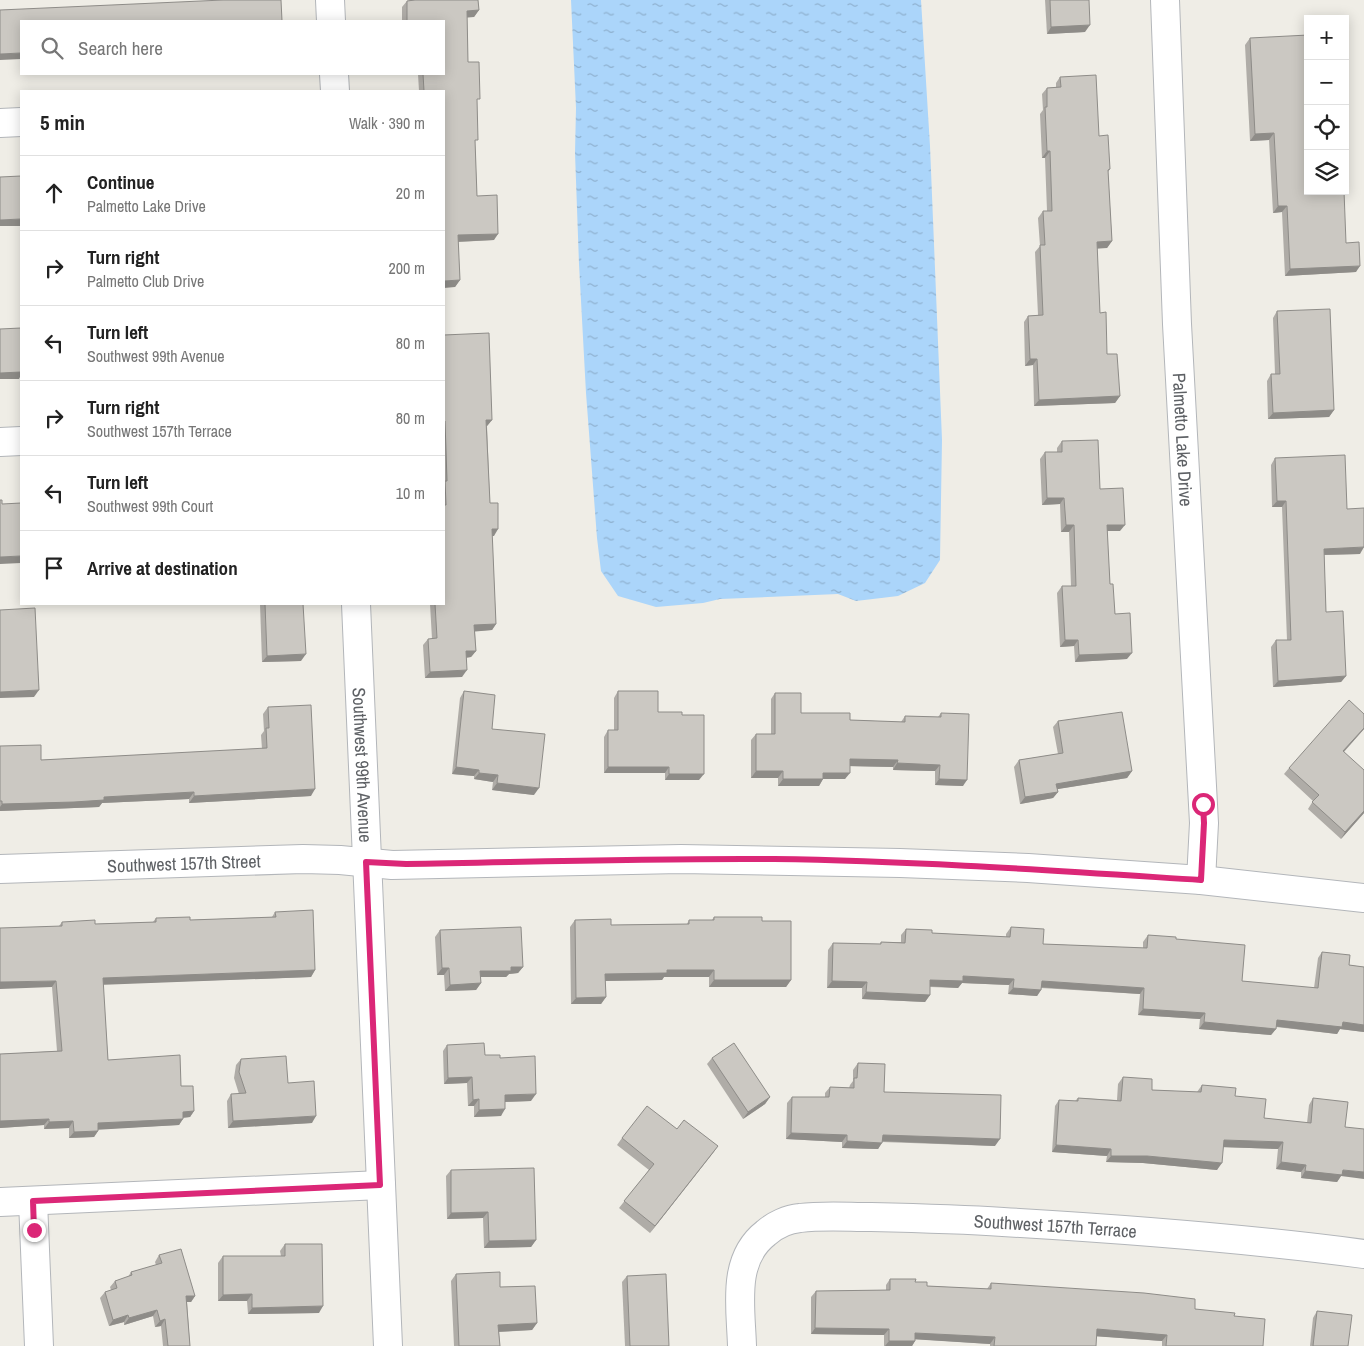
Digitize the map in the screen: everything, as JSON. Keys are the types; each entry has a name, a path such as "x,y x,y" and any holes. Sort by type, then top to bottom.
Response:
{"street":[{"path":"330,0 331,20"},
{"name":"Palmetto Lake Drive","path":"1165,0 1177,324 1204,823 1201,880"},
{"path":"334,75 334,90"},
{"path":"0,123 20,122"},
{"path":"0,442 20,441"},
{"name":"Southwest 99th Avenue","path":"356,605 388,1346"},
{"name":"Southwest 157th Street","path":"0,869 303,859 406,864 681,859 774,860 1018,868 1201,880 1364,898"},
{"path":"0,1202 380,1185"},
{"path":"33,1201 39,1346"},
{"name":"Southwest 157th Terrace","path":"742,1346 741,1276 748,1255 761,1237 771,1229 798,1218 863,1217 985,1220 1106,1228 1294,1245 1364,1254"}],"water":[{"path":"571,0 921,0 930,146 942,440 940,560 925,583 898,596 856,601 838,594 720,599 703,603 656,607 618,596 601,571 586,393 579,264 575,153 576,108"}],"building":[{"path":"223,0 281,0 282,20 20,20 20,53 0,54 0,10"},
{"path":"478,0 479,10 467,11 468,62 479,62 480,99 477,99 478,140 475,140 477,196 497,195 498,234 458,235 460,280 445,281 445,90 424,90 423,75 445,75 445,20 407,20 407,1"},
{"path":"1050,0 1089,0 1090,25 1051,27"},
{"path":"1304,35 1304,195 1344,195 1346,243 1359,242 1360,266 1290,269 1287,206 1278,206 1274,133 1255,134 1250,38"},
{"path":"1096,75 1099,136 1108,135 1112,241 1097,242 1100,313 1106,312 1107,354 1117,354 1120,396 1039,400 1037,359 1030,359 1028,316 1043,315 1040,245 1045,245 1043,211 1052,211 1050,151 1047,151 1045,107 1047,107 1047,88 1061,87 1060,77"},
{"path":"20,176 20,219 0,220 0,177"},
{"path":"1330,309 1334,410 1273,413 1271,374 1280,374 1277,311"},
{"path":"20,328 20,372 0,373 0,329"},
{"path":"489,333 492,420 486,420 490,503 498,503 498,529 492,529 496,624 474,625 476,651 466,651 467,670 430,672 428,639 437,638 435,605 445,605 445,481 447,481 445,335"},
{"path":"1098,440 1100,489 1123,488 1125,525 1107,525 1110,584 1113,584 1115,614 1130,613 1132,653 1079,655 1078,640 1065,640 1062,586 1076,586 1074,525 1066,525 1064,498 1047,498 1045,452 1062,452 1062,441"},
{"path":"1345,455 1347,509 1364,508 1364,547 1324,549 1326,612 1343,611 1346,676 1278,681 1276,640 1291,640 1286,501 1277,501 1275,458"},
{"path":"0,500 2,500 2,504 20,503 20,556 0,557"},
{"path":"265,605 303,605 306,654 267,656"},
{"path":"35,608 39,690 0,692 0,610"},
{"path":"464,691 495,695 492,729 545,734 539,788 497,783 498,775 479,773 479,770 456,767"},
{"path":"618,691 658,691 658,712 682,712 682,715 704,715 704,774 669,774 669,767 608,767 608,730 618,730"},
{"path":"775,693 801,693 801,713 850,713 850,720 905,722 905,716 941,717 941,713 969,714 967,780 939,779 940,765 897,763 898,760 850,759 850,773 823,773 823,779 783,779 783,771 756,771 756,734 775,734"},
{"path":"1349,700 1364,714 1364,728 1343,751 1364,770 1364,811 1345,832 1312,802 1319,795 1289,768"},
{"path":"311,705 315,789 194,796 194,792 104,797 104,800 74,802 2,804 2,801 0,801 0,746 41,745 41,760 267,748 266,728 269,728 268,707"},
{"path":"1122,712 1132,771 1056,784 1058,792 1025,797 1019,760 1063,753 1058,721"},
{"path":"313,910 315,970 103,978 108,1060 180,1055 181,1086 193,1086 194,1111 183,1112 183,1119 98,1123 98,1131 74,1132 73,1121 49,1122 49,1119 0,1121 0,1054 62,1051 56,981 0,982 0,928 62,926 62,922 95,920 95,924 156,922 156,918 190,917 190,920 276,917 275,912"},
{"path":"714,917 762,917 762,921 791,921 791,980 714,980 714,970 667,970 667,973 605,974 606,997 576,998 575,920 611,919 611,925 689,924 689,920 714,920"},
{"path":"521,927 523,967 511,967 511,971 480,971 481,983 450,985 449,968 442,968 440,930"},
{"path":"1011,927 1044,929 1043,944 1147,948 1148,935 1245,945 1242,981 1318,988 1322,952 1350,955 1349,965 1364,967 1364,1025 1343,1022 1342,1027 1277,1020 1276,1029 1204,1022 1205,1013 1143,1009 1144,988 1042,981 1041,990 1013,988 1014,979 963,976 963,981 930,980 930,995 866,992 867,982 832,981 833,943 905,943 906,929 932,930 932,933 1010,937"},
{"path":"484,1043 485,1055 500,1055 500,1058 535,1056 536,1094 505,1095 505,1109 479,1110 479,1099 473,1100 472,1077 448,1078 447,1045"},
{"path":"734,1043 770,1097 748,1112 712,1058"},
{"path":"286,1056 288,1083 314,1081 316,1116 233,1121 231,1094 246,1093 239,1072 241,1059"},
{"path":"858,1063 885,1064 884,1092 1001,1095 1000,1139 883,1135 882,1143 847,1141 847,1135 791,1133 792,1097 829,1097 830,1087 854,1088 854,1078 857,1078"},
{"path":"1123,1077 1152,1079 1152,1090 1201,1092 1202,1085 1236,1088 1235,1096 1266,1099 1264,1118 1311,1123 1313,1098 1348,1102 1345,1127 1364,1129 1364,1172 1343,1170 1342,1175 1305,1171 1306,1165 1281,1162 1283,1142 1224,1140 1222,1163 1147,1156 1111,1156 1111,1149 1056,1145 1059,1100 1078,1101 1078,1098 1121,1101"},
{"path":"647,1106 677,1129 684,1120 718,1146 655,1226 624,1201 654,1164 622,1138"},
{"path":"534,1168 536,1240 489,1241 488,1212 451,1213 451,1170"},
{"path":"285,1244 322,1244 323,1306 252,1308 252,1294 223,1295 223,1256 285,1256"},
{"path":"181,1249 195,1296 186,1296 190,1346 168,1346 165,1319 160,1321 157,1310 129,1318 128,1315 113,1320 105,1292 117,1288 115,1281 132,1275 131,1272 162,1263 159,1255"},
{"path":"500,1272 500,1287 535,1286 537,1323 498,1325 500,1346 459,1346 456,1274"},
{"path":"666,1274 669,1346 630,1346 627,1276"},
{"path":"890,1279 916,1279 915,1282 927,1282 927,1286 991,1289 991,1283 1144,1293 1195,1299 1195,1309 1235,1313 1234,1316 1265,1319 1263,1346 1166,1346 1167,1335 1097,1329 1096,1346 994,1346 995,1337 915,1333 915,1341 889,1341 889,1329 815,1328 816,1291 890,1290"},
{"path":"1317,1311 1352,1315 1348,1346 1313,1346"}],"route":[{"path":"34,1230 33,1201 380,1185 366,862 406,864 681,859 792,860 1028,868 1201,880 1204,838 1203,804"}]}
